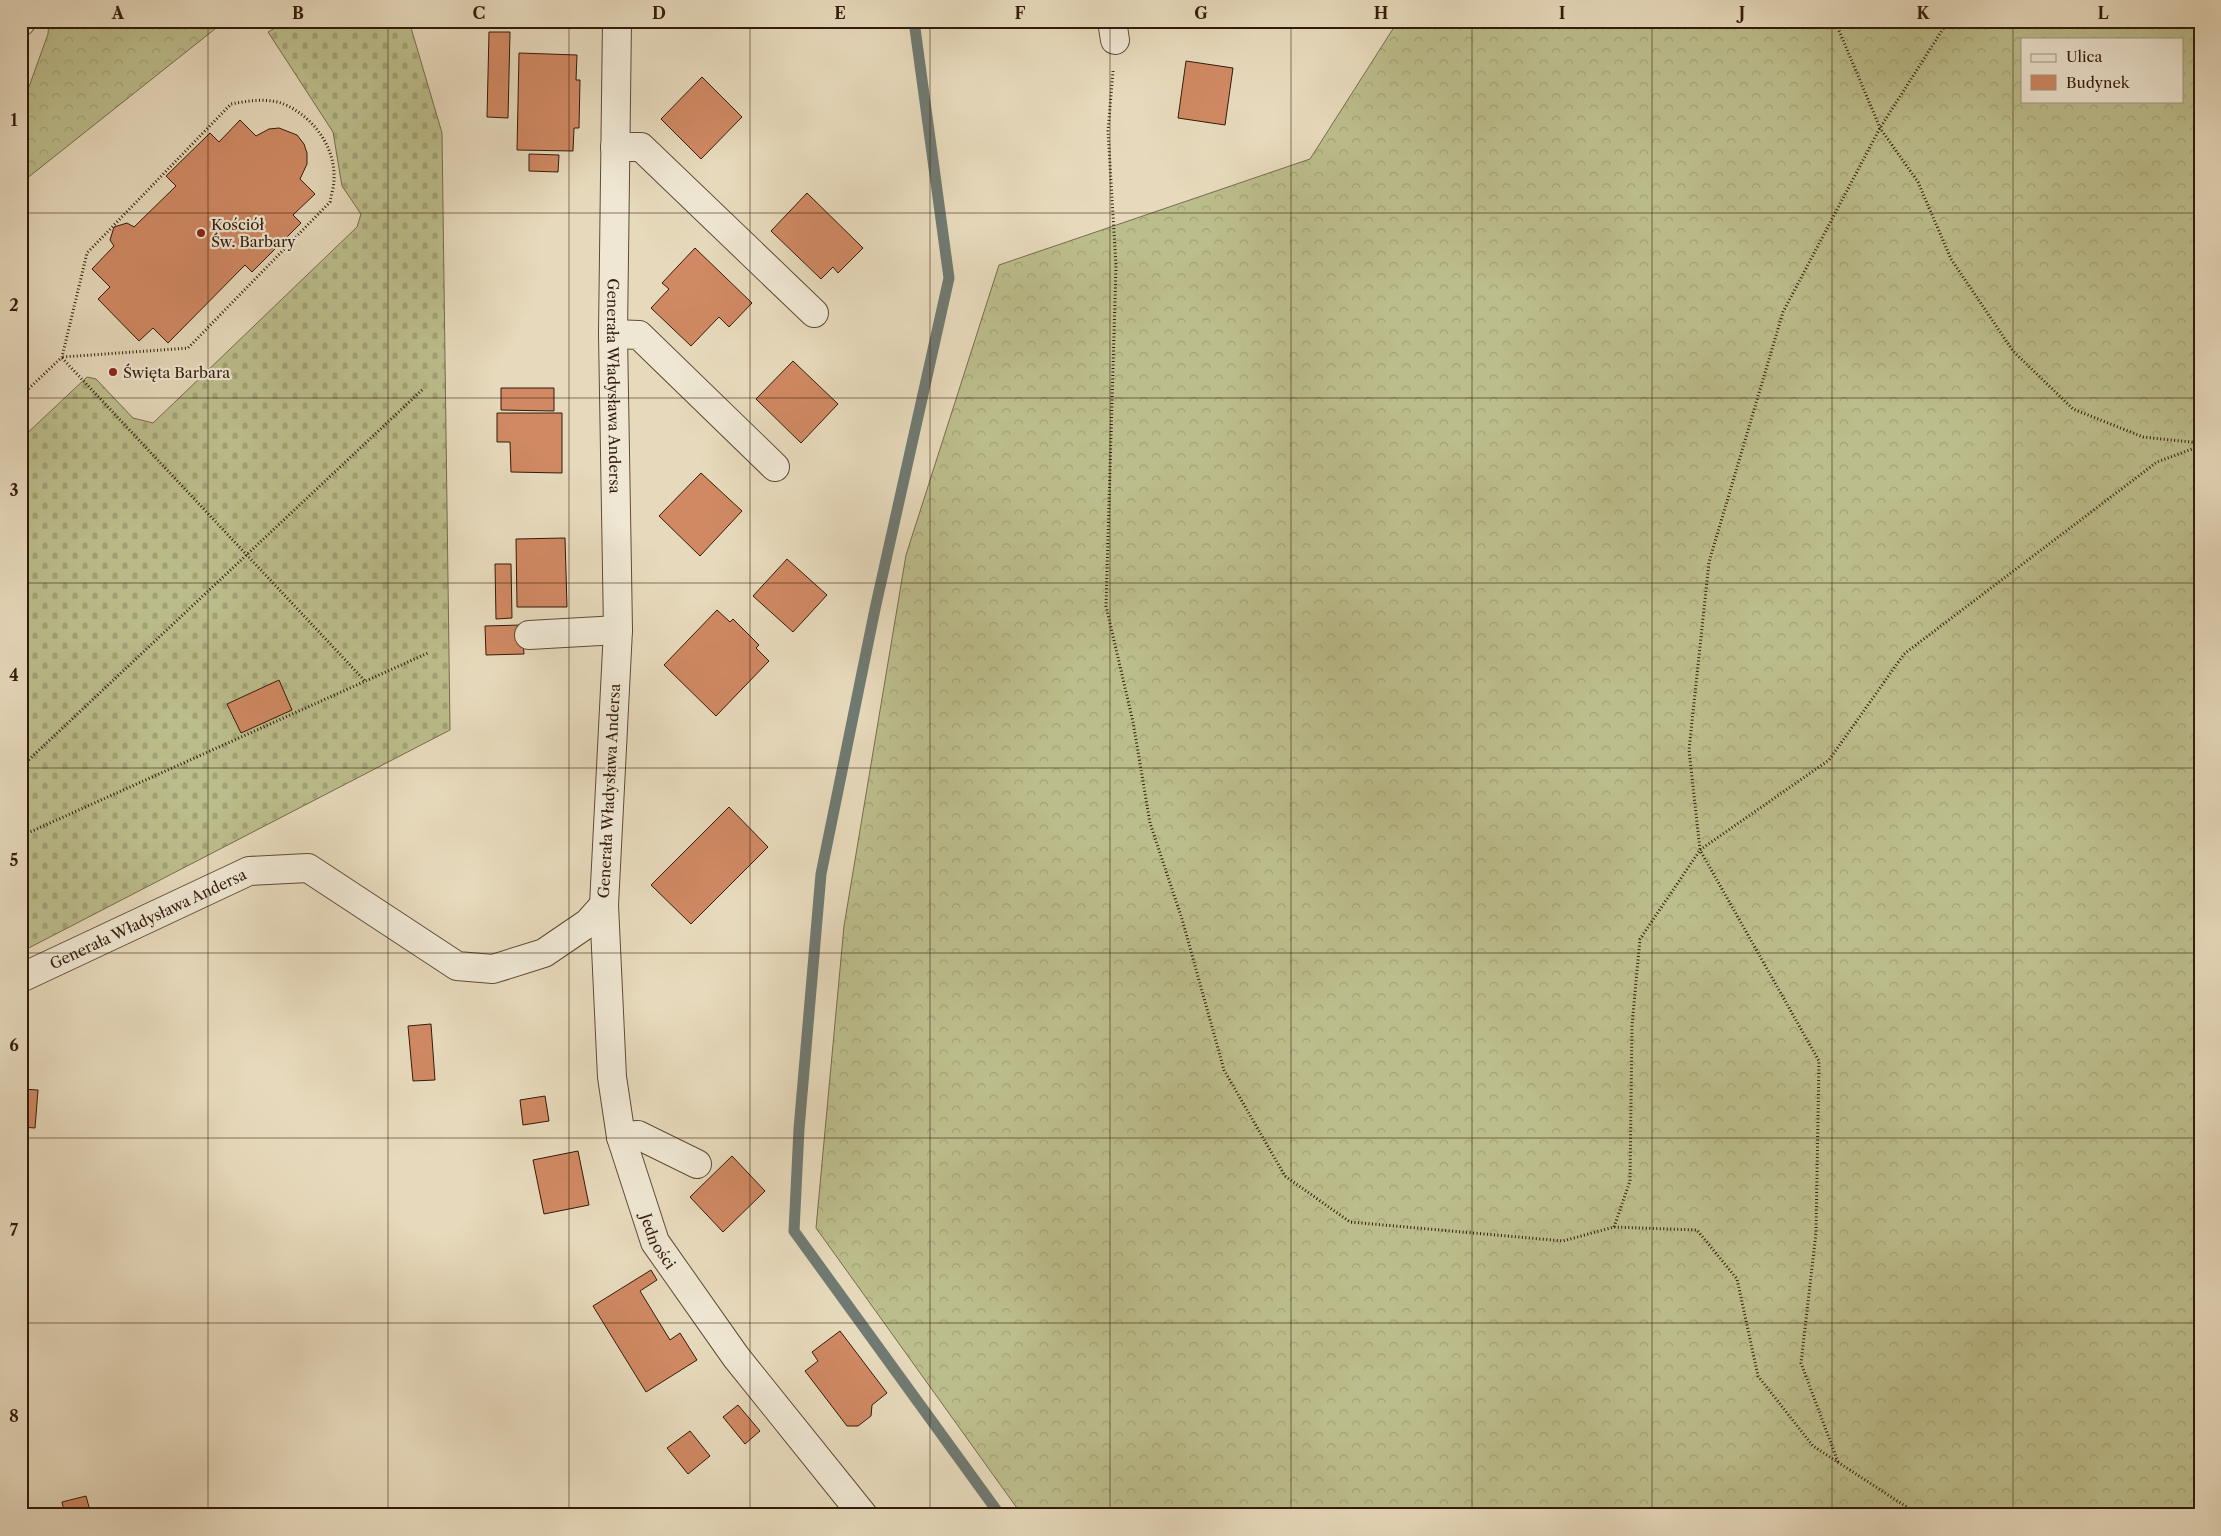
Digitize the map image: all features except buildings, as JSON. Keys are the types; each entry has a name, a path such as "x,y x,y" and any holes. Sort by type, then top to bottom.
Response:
{"street":[{"name":"Generała Władysława Andersa","path":"21,978 249,872 308,868 457,966 493,969 544,953 588,923 604,904 618,630 614,334 616,21"},
{"path":"615,147 642,147 814,313"},
{"path":"614,334 639,334 775,467"},
{"path":"529,635 618,630"},
{"name":"Jedności","path":"604,904 612,1077 621,1137 655,1242 736,1357 863,1515"},
{"path":"621,1137 638,1135 697,1164"}],"path":[{"path":"1835,21 1880,128 1918,182 1951,259 2013,351 2072,409 2143,437 2200,444"},
{"path":"1839,1463 1801,1364 1816,1233 1820,1060 1700,850 1689,750 1709,562 1783,312 1880,128 1948,21"},
{"path":"1113,31 1108,131 1116,266 1106,606 1133,722 1150,823 1182,919 1224,1070 1285,1176 1350,1222 1563,1241 1614,1227 1697,1230 1737,1279 1758,1376 1813,1446 1919,1515"},
{"path":"21,396 62,357 87,253 231,104 255,100 280,103 302,114 319,132 331,154 335,179 330,202 188,348 62,357"},
{"path":"62,357 365,681"},
{"path":"21,767 246,553 423,390"},
{"path":"1614,1227 1630,1181 1632,1025 1640,939 1700,850 1829,760 1904,654 2157,462 2200,444"},
{"path":"21,836 428,653"}],"green space":[{"path":"49,21 225,21 21,183 21,109 48,34"},
{"path":"287,21 409,21 442,133 450,730 21,952 21,439 87,377 96,379 133,418 153,423 357,227 361,214 342,186 333,132 268,32"},
{"path":"1398,21 2200,21 2200,1515 1022,1515 816,1228 844,926 906,555 999,265 1310,159"}],"waterway":[{"path":"914,21 949,278 875,609 821,874 799,1129 794,1231 1000,1515"}],"place":[{"name":"Kościół Św. Barbary","path":"201,233"},
{"name":"Święta Barbara","path":"113,372"}]}
